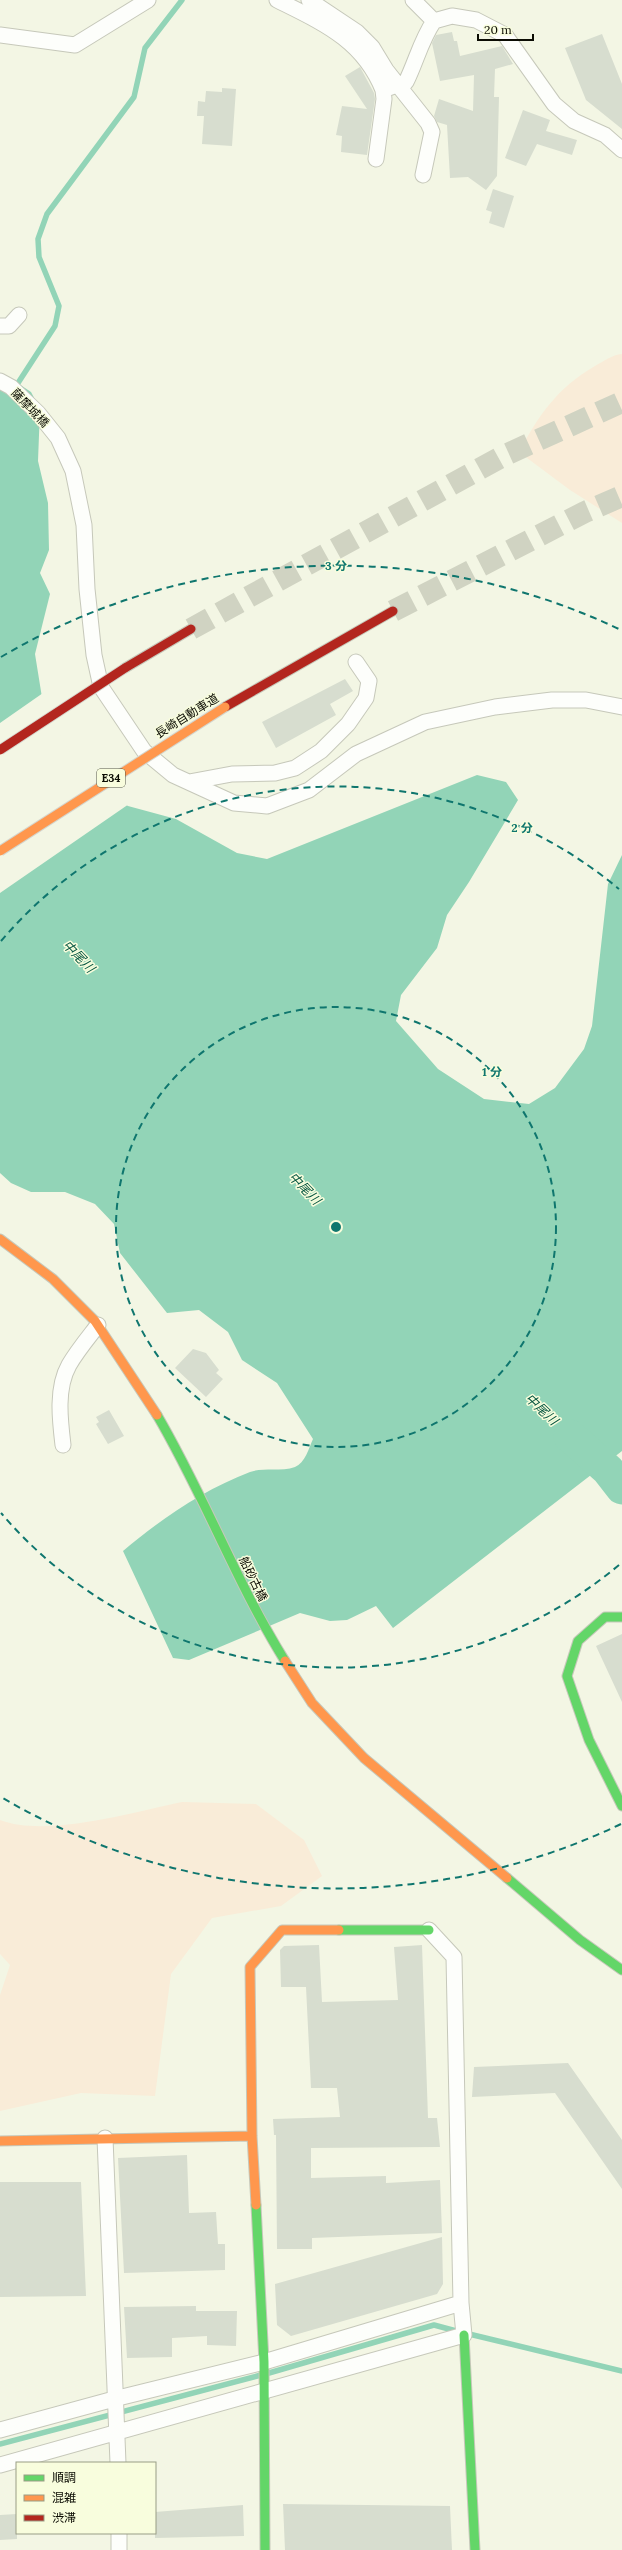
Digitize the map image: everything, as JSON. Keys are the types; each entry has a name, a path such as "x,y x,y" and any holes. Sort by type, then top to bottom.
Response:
{"main road":[{"name":"長崎自動車道","path":"0,851 103,783 225,707 393,611"},
{"path":"0,750 125,668 191,629"},
{"name":"船砂古橋","path":"0,1239 53,1279 98,1325 140,1386 183,1459 261,1622 312,1703 364,1758 580,1940 622,1970"},
{"path":"622,1617 605,1617 578,1641 567,1676 589,1740 622,1806"},
{"path":"265,2550 264,2362 252,2136 250,1967 282,1930 429,1930"},
{"path":"0,2141 252,2136"},
{"path":"464,2335 475,2550"}],"street":[{"path":"0,35 76,45 148,0"},
{"path":"277,0 346,39 364,55 383,90 384,99 376,159"},
{"path":"309,0 357,32 372,47 428,123 432,132 423,175"},
{"path":"413,0 434,21"},
{"path":"383,90 406,82 418,59 425,34 434,21 452,16 476,20 505,35 554,104 574,121 605,135 622,150"},
{"path":"3,330 19,315"},
{"name":"薩摩城橋","path":"0,381 11,387 38,412 58,438 73,471 84,525 87,589 94,655 101,687 144,751 173,775 234,803 267,806 309,790 356,754 425,722 495,707 552,700 586,700 622,707"},
{"path":"189,782 232,774 274,773 294,768 321,751 348,724 366,698 369,681 356,662"},
{"path":"63,1445 60,1419 62,1387 68,1366 98,1325"},
{"path":"0,2465 464,2335 461,2303 454,1957 429,1930"},
{"path":"105,2138 114,2399 118,2462"},
{"path":"0,2430 114,2399 264,2362 461,2303"},
{"path":"119,2534 119,2550"}],"shaded area":[{"path":"622,354 622,523 570,490 519,452 542,414 560,393 582,374 611,357"},
{"path":"182,1802 256,1804 304,1840 322,1876 281,1906 212,1918 171,1974 155,2096 81,2093 0,2111 0,1995 10,1965 0,1954 0,1820 19,1825 65,1825 90,1822"}],"water":[{"path":"0,380 13,380 31,392 40,409 38,461 48,503 49,550 40,573 50,594 35,654 44,710 83,778 128,806 176,819 237,853 267,859 477,775 506,782 518,800 469,882 447,915 437,948 401,995 396,1021 438,1069 484,1099 529,1104 555,1088 584,1049 592,1026 608,884 622,855 622,1451 393,1628 376,1606 347,1620 330,1621 300,1613 189,1660 173,1658 123,1551 167,1517 199,1496 216,1487 250,1472 295,1467 306,1455 313,1439 277,1383 242,1360 228,1332 199,1310 167,1313 120,1253 114,1224 95,1204 65,1192 31,1192 11,1183 0,1173"}],"pier":[{"path":"43,693 46,710 84,777 129,804 0,893 0,723"}],"building":[{"path":"452,32 454,41 457,41 460,56 502,46 513,64 495,69 494,97 499,97 497,176 486,190 468,177 450,178 447,125 437,122 434,116 439,99 473,111 474,75 440,81 432,43 436,35"},
{"path":"602,34 622,84 622,129 586,100 565,48"},
{"path":"360,67 374,93 375,99 367,155 341,152 342,136 336,135 342,106 367,109 345,76"},
{"path":"222,88 236,89 232,146 202,144 204,116 197,116 198,101 205,102 206,91 222,92"},
{"path":"523,110 550,120 546,131 577,140 572,155 537,144 526,166 505,158"},
{"path":"493,189 514,196 504,228 489,223 492,212 486,210"},
{"path":"345,679 353,691 330,704 336,715 276,748 262,722"},
{"path":"193,1349 206,1353 219,1370 216,1373 223,1379 206,1397 175,1368"},
{"path":"109,1410 124,1436 108,1444 96,1424 99,1422 96,1417"},
{"path":"622,1634 622,1702 596,1646"},
{"path":"319,1945 322,2002 398,2000 394,1947 422,1945 428,2118 437,2118 440,2147 311,2148 311,2178 386,2176 386,2183 440,2180 442,2233 312,2238 312,2249 277,2249 276,2135 274,2135 273,2119 340,2117 337,2088 311,2088 306,1987 281,1987 280,1950 284,1946"},
{"path":"568,2063 622,2140 622,2189 555,2093 472,2097 474,2067"},
{"path":"187,2155 189,2213 216,2212 218,2244 225,2244 225,2270 124,2273 118,2158"},
{"path":"0,2182 81,2182 86,2296 0,2297"},
{"path":"442,2237 443,2284 437,2294 291,2336 277,2325 275,2284"},
{"path":"196,2306 196,2311 237,2311 236,2346 207,2345 207,2336 172,2338 172,2357 127,2358 124,2307"},
{"path":"283,2504 450,2506 452,2550 285,2550"},
{"path":"243,2505 244,2536 155,2538 156,2512"},
{"path":"16,2514 17,2539 0,2540 0,2515"}],"waterway":[{"path":"18,383 55,326 59,306 39,257 38,239 47,214 134,97 145,48 182,0"},
{"name":"中尾川","path":"570,1436 608,1470 622,1488"},
{"path":"269,2373 434,2325 460,2332"},
{"path":"469,2334 622,2371"},
{"path":"0,2444 261,2375"}],"tunnel":[{"path":"191,629 503,456 622,402"},
{"path":"393,611 585,512 622,496"}],"traffic: fast":[{"path":"157,1415 190,1476 235,1570 267,1631 285,1661"},
{"path":"622,1617 605,1617 578,1641 567,1676 589,1740 622,1806"},
{"path":"507,1878 580,1940 622,1970"},
{"path":"339,1930 429,1930"},
{"path":"256,2205 264,2362 265,2550"},
{"path":"464,2335 475,2550"}],"traffic: slow":[{"path":"0,851 225,707"},
{"path":"0,1239 53,1279 95,1321 157,1415"},
{"path":"285,1661 312,1703 364,1758 507,1878"},
{"path":"256,2205 252,2136 250,1967 282,1930 339,1930"},
{"path":"0,2141 252,2136"}],"traffic: jam":[{"path":"225,707 393,611"},
{"path":"125,668 191,629"},
{"path":"0,750 125,668"}]}
